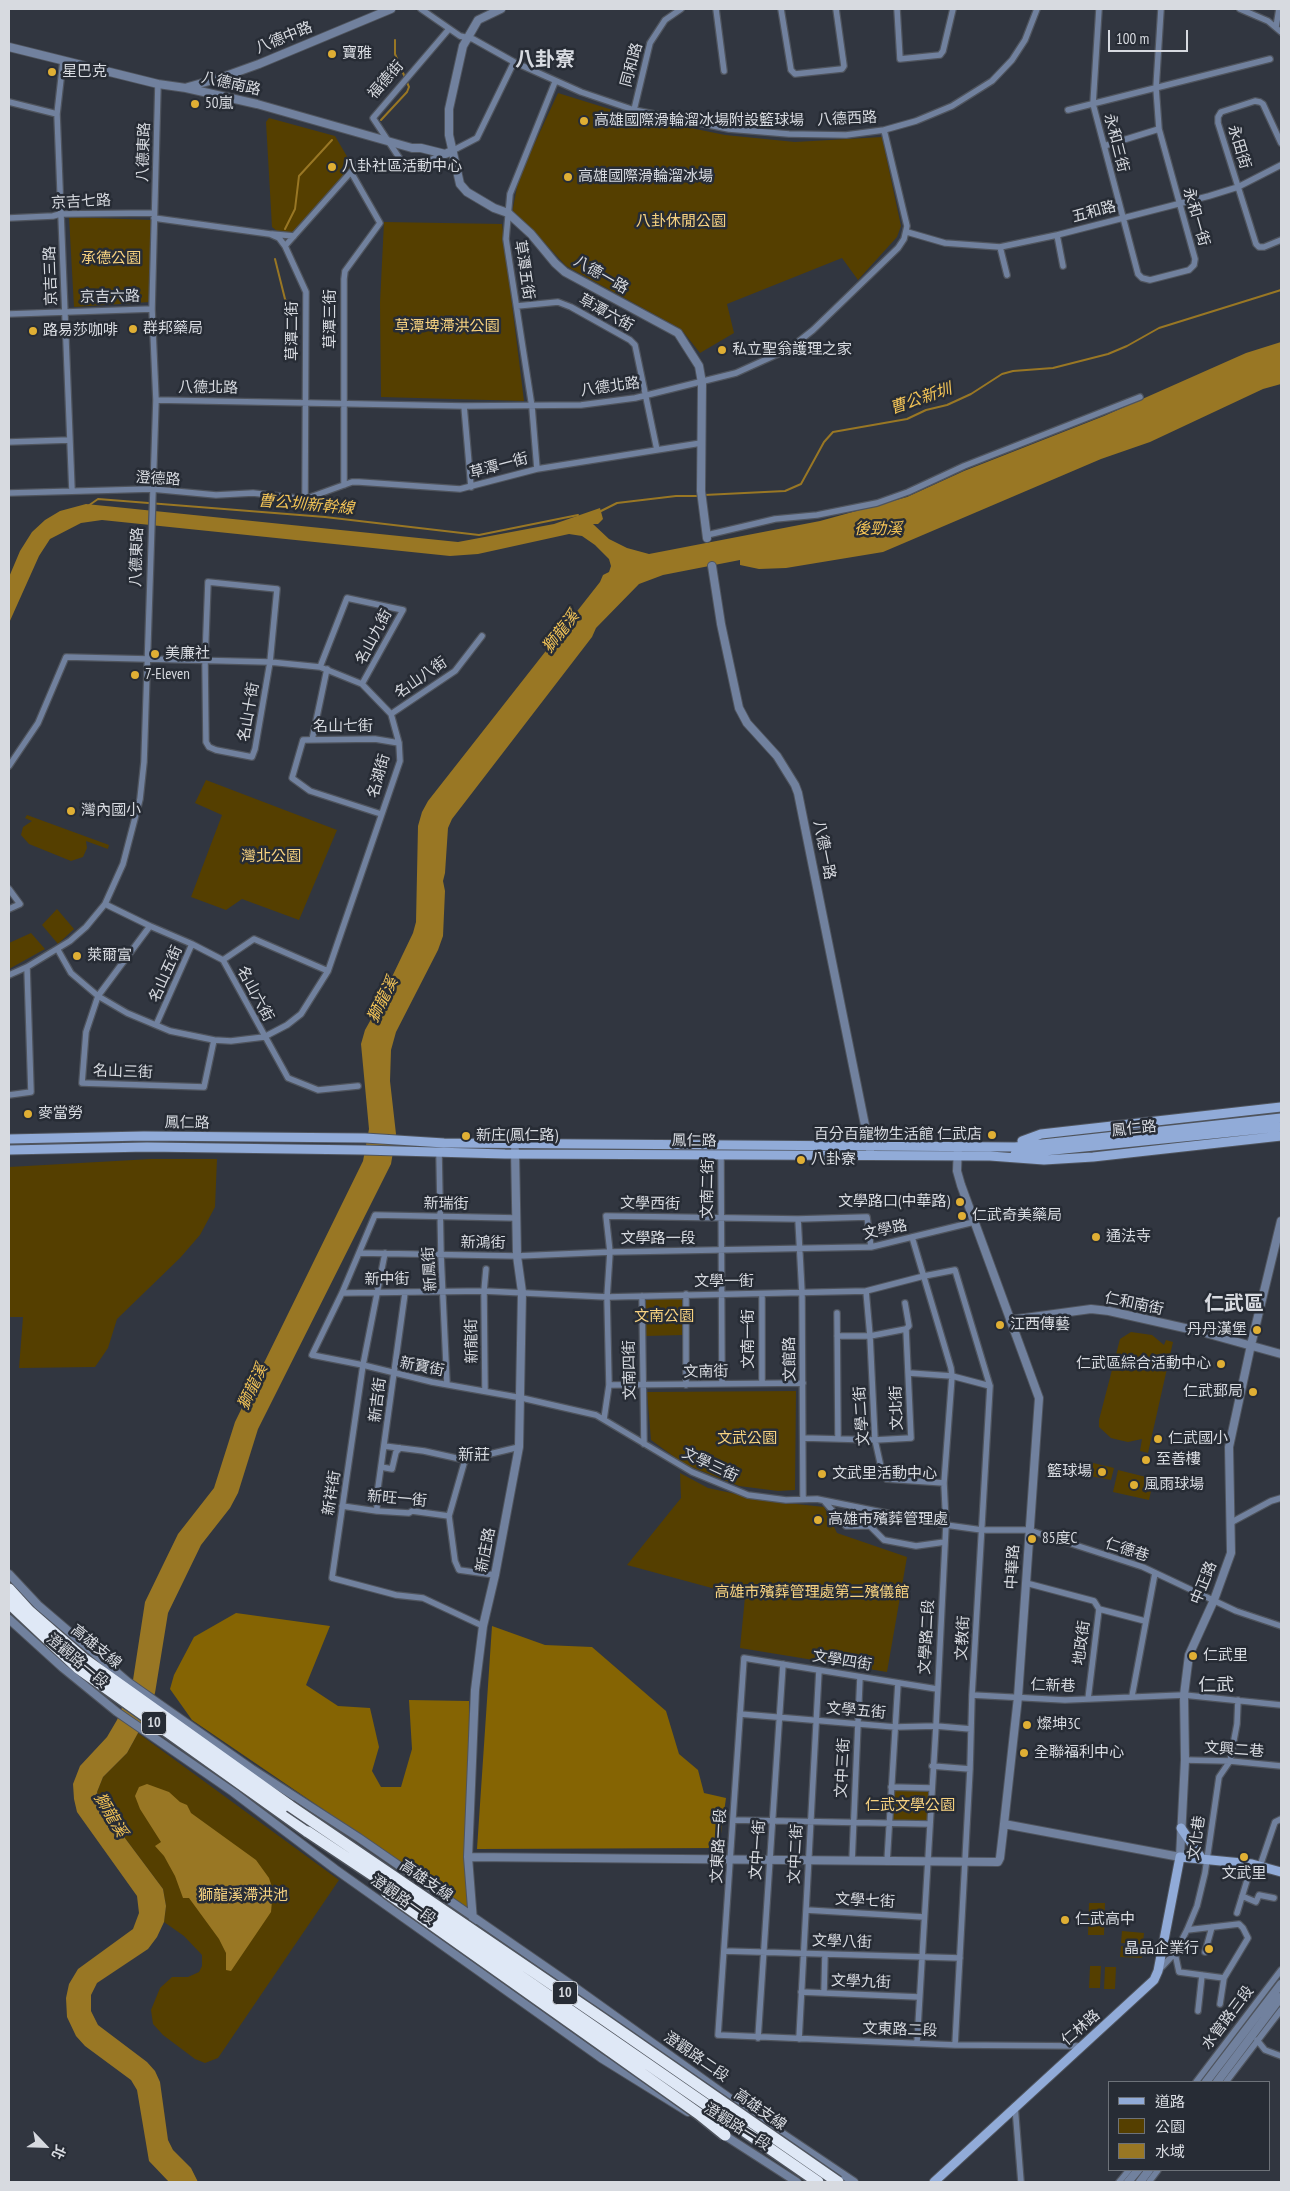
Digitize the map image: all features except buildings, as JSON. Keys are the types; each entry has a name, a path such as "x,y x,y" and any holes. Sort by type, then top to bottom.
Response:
{"highway":[{"name":"高雄支線","path":"9,1589 30,1611 84,1659 290,1806 838,2182"},
{"name":"高雄支線","path":"9,1603 78,1668 308,1832 432,1915 818,2182"},
{"path":"290,1806 327,1825 631,2032 646,2039"},
{"path":"308,1832 336,1856 699,2114 725,2135"}],"main road":[{"name":"鳳仁路","path":"990,1156 1073,1140 1281,1107"},
{"name":"鳳仁路","path":"1073,1140 1281,1118"},
{"name":"鳳仁路","path":"9,1150 147,1147 721,1156 992,1146 1024,1140 1041,1134 1073,1140 1281,1127"},
{"name":"鳳仁路","path":"9,1139 144,1136 365,1138 444,1143 721,1145 990,1156 1031,1160 1073,1158 1281,1136"},
{"path":"1073,1140 1073,1158"},
{"path":"1181,1828 1204,1859"},
{"path":"1180,1857 1256,1865 1281,1872"},
{"name":"仁林路","path":"934,2182 1080,2046 1148,1987 1158,1971 1180,1857"}],"street":[{"name":"八德中路","path":"186,88 259,64 391,9"},
{"name":"八德西路","path":"421,9 449,29 466,38 473,39 555,82 634,110 729,129 789,134 846,135 884,130 916,121 952,106 992,81 1012,60 1024,40 1037,9"},
{"name":"八德一路","path":"501,9 478,20 462,46 449,110 448,152 460,184 467,192 494,208 508,213 531,234 565,272 678,333 698,366 702,383 701,495 707,536"},
{"name":"同和路","path":"634,110 650,44 665,20 681,9"},
{"path":"716,9 724,71"},
{"path":"781,9 791,70 796,74 842,69 844,66 836,9"},
{"path":"897,9 900,60 940,55 943,51 953,9"},
{"name":"永和三街","path":"1099,9 1093,104 1138,274 1142,278 1150,280"},
{"name":"永和一街","path":"1150,280 1189,270 1194,265 1195,259 1159,130 1156,88 1161,9"},
{"path":"1240,9 1251,12 1281,32"},
{"path":"1276,27 1279,9"},
{"name":"福德街","path":"449,29 374,114 373,120 408,169 477,138 514,62"},
{"name":"八德南路","path":"9,48 158,84 186,88 257,104 388,142 448,152"},
{"path":"1156,88 1270,59"},
{"name":"京吉三路","path":"63,61 57,114 72,491"},
{"name":"草潭五街","path":"537,469 532,407 506,239 510,194 517,172 555,82"},
{"name":"八德東路","path":"9,975 58,950 86,927 105,904 126,857 140,799 148,659 151,500 156,400 152,309 158,84"},
{"name":"永和三街","path":"1068,110 1156,88"},
{"name":"永田街","path":"1238,187 1218,123 1221,112 1255,101 1260,102 1263,104 1281,143"},
{"path":"9,102 57,114"},
{"path":"884,130 907,232"},
{"path":"1104,146 1159,130"},
{"path":"285,246 358,164"},
{"name":"五和路","path":"907,232 945,243 1000,247 1057,235 1238,187 1281,166"},
{"name":"草潭三街","path":"344,485 345,271 380,224 351,172"},
{"path":"1238,187 1258,247 1264,247 1281,240"},
{"name":"京吉七路","path":"9,218 60,214 154,215"},
{"path":"154,215 270,234 294,236"},
{"name":"八德北路","path":"156,400 532,407 581,405 647,395 702,383 736,374 789,349 813,330 864,282 898,248 907,232"},
{"name":"草潭二街","path":"270,234 279,238 285,246 306,292 305,499"},
{"path":"1057,235 1063,266"},
{"path":"1000,247 1007,275"},
{"name":"草潭六街","path":"517,306 558,302 571,307 630,340 637,348 656,450"},
{"name":"京吉六路","path":"9,314 152,309"},
{"path":"707,536 774,519 817,515 877,503 908,492 964,466 1140,397"},
{"path":"464,406 471,487"},
{"path":"9,442 70,440"},
{"name":"草潭一街","path":"305,499 344,485 359,482 460,489 537,469 701,443"},
{"name":"澄德路","path":"9,493 152,489 216,495 253,493 305,499"},
{"name":"八德一路","path":"712,566 721,624 739,708 747,723 777,756 796,785 870,1151"},
{"name":"名山十街","path":"208,582 277,589 270,662 252,758 209,747 206,742 205,661 208,582"},
{"name":"名山九街","path":"320,667 347,598 403,610 362,684"},
{"name":"名山八街","path":"391,714 455,671 482,636"},
{"name":"名湖街","path":"9,766 38,723 66,658 270,662 320,667 362,684 391,714 399,743 400,761 328,971 301,1014 286,1025 264,1037 232,1041 214,1040 170,1031 126,1013 98,996 71,973 58,950"},
{"path":"312,740 327,670"},
{"name":"名山七街","path":"381,814 310,791 292,778 303,740 375,740 399,743"},
{"path":"9,889 20,904 9,909"},
{"name":"名山五街","path":"105,904 192,944 156,1025"},
{"path":"98,996 150,926"},
{"name":"名山六街","path":"328,971 254,940 223,960 288,1078 318,1090 358,1086"},
{"path":"192,944 223,960"},
{"path":"9,1095 32,1092 27,967"},
{"name":"名山三街","path":"98,996 86,1032 82,1083 204,1088 214,1040"},
{"name":"新庄路","path":"462,1960 474,1918 468,1857 475,1690 484,1626 496,1575 519,1447 522,1398 522,1292 517,1256 515,1143"},
{"name":"文南二街","path":"721,1145 722,1384"},
{"name":"中華路","path":"958,1146 957,1170 974,1222 1039,1398 1018,1697 1000,1858 998,1862 966,1863"},
{"name":"新鳳街","path":"439,1153 441,1255 448,1384"},
{"name":"新瑞街","path":"359,1253 375,1214 516,1218"},
{"name":"文學西街","path":"604,1419 610,1384 607,1297 610,1252 606,1216 798,1219 867,1217 871,1248"},
{"name":"文館路","path":"798,1219 802,1293 803,1499"},
{"name":"中正路","path":"1180,1857 1185,1760 1184,1694 1189,1655 1214,1600 1231,1553 1232,1522 1229,1446 1281,1221"},
{"name":"文學路","path":"800,1250 871,1248 974,1222"},
{"name":"文學路二段","path":"912,1237 952,1376 944,1483 946,1526 917,2043"},
{"name":"文學路一段","path":"517,1256 610,1252 800,1250"},
{"path":"342,1293 359,1253"},
{"name":"新鴻街","path":"359,1253 517,1256"},
{"name":"新祥街","path":"384,1253 363,1365 332,1578 396,1596 423,1598 484,1626"},
{"name":"新龍街","path":"485,1391 484,1291 486,1269"},
{"name":"文教街","path":"924,1276 955,1270 990,1386 970,1730 966,1863 955,2045"},
{"name":"文學一街","path":"522,1292 607,1297 866,1291 924,1276"},
{"name":"文學二街","path":"866,1291 870,1336 874,1440 883,1476 886,1479 944,1483"},
{"name":"新中街","path":"342,1293 522,1292"},
{"name":"新寶街","path":"342,1293 312,1355 363,1365 394,1374 522,1398 596,1415"},
{"name":"新吉街","path":"378,1511 376,1505 405,1293"},
{"path":"686,1294 686,1384"},
{"name":"文南一街","path":"762,1294 762,1383"},
{"name":"文南四街","path":"642,1296 644,1444"},
{"name":"文北街","path":"804,1438 874,1440 911,1438 906,1329 909,1326 905,1303"},
{"name":"仁和南街","path":"1010,1320 1091,1309 1109,1311 1281,1354"},
{"path":"837,1313 838,1439"},
{"path":"837,1336 870,1336 906,1329"},
{"path":"909,1373 952,1376 990,1386"},
{"name":"文南街","path":"610,1384 803,1383"},
{"name":"文學三街","path":"596,1415 692,1472 748,1495 786,1500 817,1499 946,1526 982,1530"},
{"path":"384,1446 424,1451 465,1460 519,1447"},
{"path":"381,1467 392,1469 396,1452 400,1448"},
{"path":"465,1460 449,1516 455,1561 459,1570 496,1575"},
{"path":"1232,1522 1271,1501 1281,1498"},
{"path":"825,1502 846,1526 870,1526 884,1540 916,1546 945,1542"},
{"name":"新旺一街","path":"342,1506 378,1511 409,1513 412,1511 449,1516"},
{"name":"仁德巷","path":"982,1530 1029,1530 1155,1573 1236,1611 1281,1626"},
{"path":"1132,1696 1155,1573"},
{"name":"澄觀路一段","path":"9,1574 38,1605 128,1682 252,1769 359,1838 646,2039"},
{"name":"地政街","path":"1026,1583 1094,1601 1099,1609 1088,1699"},
{"path":"1099,1609 1145,1622"},
{"name":"澄觀路一段","path":"9,1619 63,1668 117,1712 233,1792 325,1862 462,1960 601,2058 797,2182"},
{"name":"文學四街","path":"744,1658 937,1689"},
{"name":"文東路一段","path":"718,2035 744,1658"},
{"name":"文中一街","path":"758,2038 783,1664"},
{"name":"文中二街","path":"799,2039 819,1670"},
{"name":"文中三街","path":"852,1862 860,1677"},
{"path":"887,1862 898,1683"},
{"name":"仁新巷","path":"972,1695 1088,1699 1184,1694 1281,1705"},
{"name":"文化巷","path":"1158,1971 1175,1953 1188,1930 1197,1906 1219,1777 1230,1760 1237,1724 1238,1700"},
{"name":"文學五街","path":"740,1714 895,1727 936,1726 970,1730"},
{"name":"文興二巷","path":"1185,1760 1230,1760 1281,1766"},
{"path":"932,1766 970,1769"},
{"path":"891,1787 931,1788"},
{"path":"1237,1913 1242,1896 1274,1822 1281,1819"},
{"path":"733,1820 929,1824"},
{"path":"1004,1824 1180,1857"},
{"path":"325,1862 348,1831"},
{"path":"335,1869 359,1838"},
{"path":"468,1857 731,1858 966,1863"},
{"path":"1242,1896 1256,1902 1259,1896 1274,1898"},
{"name":"文學七街","path":"806,1910 924,1917"},
{"path":"474,1918 480,1972"},
{"path":"1188,1930 1239,1924 1248,1938 1224,1978 1220,2004"},
{"path":"1205,1952 1212,1927"},
{"name":"文學八街","path":"724,1951 960,1958"},
{"path":"1175,1953 1178,1972 1224,1978"},
{"path":"824,1993 825,1954"},
{"name":"水管路三段","path":"1197,2081 1281,1970"},
{"path":"1198,2011 1202,1975"},
{"name":"水管路三段","path":"1227,2081 1281,1984"},
{"name":"文學九街","path":"801,1992 920,1997"},
{"name":"水管路三段","path":"1218,2081 1281,1997"},
{"name":"水管路三段","path":"1207,2081 1281,2010"},
{"name":"文東路二段","path":"718,2035 955,2045 1080,2046"},
{"path":"1253,2035 1265,2050 1281,2056"},
{"name":"澄觀路二段","path":"646,2039 854,2182"},
{"path":"1015,2106 1020,2182"},
{"path":"1119,2182 1128,2171"},
{"path":"1128,2182 1137,2171"},
{"path":"1140,2182 1149,2171"},
{"path":"1149,2182 1157,2171"}],"green space":[{"name":"八卦休閒公園","path":"558,93 632,116 725,135 795,142 882,137 901,226 897,237 858,280 842,258 727,304 734,333 700,353 681,329 566,266 530,227 512,213 519,177"},
{"path":"269,118 335,136 352,165 292,235 277,231 272,227 266,122"},
{"name":"承德公園","path":"69,217 152,220 150,302 74,307"},
{"name":"草潭埤滯洪公園","path":"384,222 502,224 524,401 381,397 380,303"},
{"name":"灣北公園","path":"206,780 337,830 299,920 242,899 226,910 191,897 222,815 195,803"},
{"path":"27,815 109,845 108,849 86,841 87,848 83,857 71,861 29,844 21,835 23,827 32,821 25,818"},
{"path":"57,909 74,929 58,944 42,925"},
{"path":"31,933 45,949 9,969 9,943"},
{"path":"151,1159 217,1159 215,1207 200,1235 180,1258 117,1319 108,1348 95,1367 19,1368 23,1317 9,1317 9,1167"},
{"name":"文南公園","path":"646,1299 682,1299 683,1335 646,1336"},
{"path":"1131,1332 1152,1335 1164,1345 1166,1340 1173,1342 1148,1453 1140,1451 1142,1439 1128,1442 1111,1438 1099,1427 1099,1420 1120,1339"},
{"name":"文武公園","path":"796,1391 795,1490 778,1491 739,1486 684,1464 651,1440 647,1392"},
{"name":"籃球場","path":"1093,1463 1114,1468 1111,1480 1090,1476"},
{"name":"風雨球場","path":"1118,1470 1154,1479 1149,1500 1113,1492"},
{"name":"高雄市殯葬管理處第二殯儀館","path":"680,1473 708,1488 769,1501 824,1507 837,1533 907,1557 887,1672 740,1648 745,1597 627,1565 681,1498"},
{"name":"獅龍溪滯洪池","path":"138,1733 339,1880 218,2058 205,2063 195,2059 163,2035 153,2024 151,2010 160,1988 172,1977 188,1977 199,1972 202,1966 202,1955 184,1936 164,1922 166,1906 163,1889 101,1806 97,1792 103,1777 127,1753"},
{"name":"仁武文學公園","path":"892,1788 930,1789 928,1823 890,1822"},
{"path":"1089,1903 1105,1903 1104,1935 1088,1935"},
{"path":"1122,1931 1144,1933 1143,1944 1121,1943"},
{"path":"1121,1946 1143,1947 1142,1958 1120,1957"},
{"path":"1090,1966 1101,1966 1100,1988 1089,1988"},
{"path":"1105,1967 1116,1967 1115,1989 1104,1989"}],"shaded area":[{"path":"236,1613 330,1626 306,1685 338,1706 370,1708 379,1747 372,1771 381,1787 401,1787 412,1749 409,1700 469,1701 468,1908 192,1720 170,1689 174,1675 194,1637"},
{"path":"492,1626 545,1645 592,1647 666,1711 679,1754 698,1770 704,1793 726,1798 719,1848 477,1849"}],"water":[{"path":"1281,342 1281,384 1263,389 1150,442 1101,459 883,552 786,568 759,569 740,565 740,560 663,575 639,584 596,628 592,637 452,819 448,828 443,881 445,891 443,936 438,950 396,1032 391,1050 390,1081 396,1134 391,1164 258,1429 238,1493 230,1508 201,1545 168,1613 155,1693 138,1733 127,1753 103,1777 97,1792 101,1806 163,1889 166,1906 164,1922 157,1937 148,1949 97,1983 91,1995 91,2011 98,2025 147,2062 155,2071 160,2082 168,2140 173,2150 191,2168 198,2182 169,2182 149,2161 137,2090 131,2080 85,2046 76,2036 67,2017 66,1998 69,1984 78,1969 133,1929 139,1913 137,1896 77,1812 73,1784 80,1766 107,1737 117,1720 133,1680 145,1602 178,1534 214,1488 235,1422 363,1161 369,1129 361,1044 365,1030 388,989 416,922 418,826 422,812 428,801 600,582 603,575 609,572 611,566 609,559 595,545 582,536 569,534 478,554 450,556 102,520 81,523 50,539 39,556 9,623 9,577 20,551 32,532 45,520 60,511 86,504 458,542 554,524 600,508 603,519 598,524 593,524 609,539 627,548 649,554 820,521 907,497 964,471 1104,416 1246,353"},
{"path":"147,1784 169,1792 180,1802 187,1805 191,1813 256,1860 269,1878 273,1890 271,1912 231,1971 226,1970 226,1953 219,1939 189,1898 183,1898 175,1876 164,1856 155,1846 161,1842 140,1809 135,1796 139,1787"}],"waterway":[{"path":"381,120 407,92 409,87 395,54 395,40"},
{"path":"285,229 295,209 299,176 332,140"},
{"path":"275,259 285,299 295,315"},
{"name":"曹公新圳","path":"704,495 785,491 801,484 824,442 833,432 907,419 926,410 947,405 971,394 1002,374 1013,371 1053,368 1108,354 1127,346 1159,328 1281,290"},
{"name":"曹公新圳","path":"599,512 617,503 676,496 699,496"},
{"name":"曹公圳新幹線","path":"88,506 98,499 325,517 479,535 578,515"}],"place":[{"name":"寶雅","path":"332,54"},
{"name":"星巴克","path":"52,72"},
{"name":"50嵐","path":"195,104"},
{"name":"高雄國際滑輪溜冰場附設籃球場","path":"584,121"},
{"name":"八卦社區活動中心","path":"332,167"},
{"name":"高雄國際滑輪溜冰場","path":"568,177"},
{"name":"群邦藥局","path":"133,329"},
{"name":"路易莎咖啡","path":"33,331"},
{"name":"私立聖翁護理之家","path":"722,350"},
{"name":"美廉社","path":"155,654"},
{"name":"7-Eleven","path":"135,675"},
{"name":"灣內國小","path":"71,811"},
{"name":"萊爾富","path":"77,956"},
{"name":"麥當勞","path":"28,1114"},
{"name":"百分百寵物生活館 仁武店","path":"992,1135"},
{"name":"新庄(鳳仁路)","path":"466,1136"},
{"name":"八卦寮","path":"801,1160"},
{"name":"文學路口(中華路)","path":"960,1202"},
{"name":"仁武奇美藥局","path":"962,1216"},
{"name":"通法寺","path":"1096,1237"},
{"name":"江西傳藝","path":"1000,1325"},
{"name":"丹丹漢堡","path":"1257,1330"},
{"name":"仁武區綜合活動中心","path":"1221,1364"},
{"name":"仁武郵局","path":"1253,1392"},
{"name":"仁武國小","path":"1158,1439"},
{"name":"至善樓","path":"1146,1460"},
{"name":"籃球場","path":"1102,1472"},
{"name":"文武里活動中心","path":"822,1474"},
{"name":"風雨球場","path":"1134,1485"},
{"name":"高雄市殯葬管理處","path":"818,1520"},
{"name":"85度C","path":"1032,1539"},
{"name":"仁武里","path":"1193,1656"},
{"name":"燦坤3C","path":"1027,1725"},
{"name":"全聯福利中心","path":"1024,1753"},
{"name":"文武里","path":"1244,1857"},
{"name":"仁武高中","path":"1065,1920"},
{"name":"晶品企業行","path":"1209,1949"}],"district":[{"name":"八卦寮","path":"545,60"},
{"name":"仁武區","path":"1234,1304"},
{"name":"新莊","path":"474,1455"},
{"name":"仁武","path":"1216,1686"}],"water label":[{"name":"後勁溪","path":"878,529"},
{"name":"獅龍溪","path":"561,632"},
{"name":"獅龍溪","path":"383,1000"},
{"name":"獅龍溪","path":"253,1387"},
{"name":"獅龍溪","path":"110,1815"}]}
